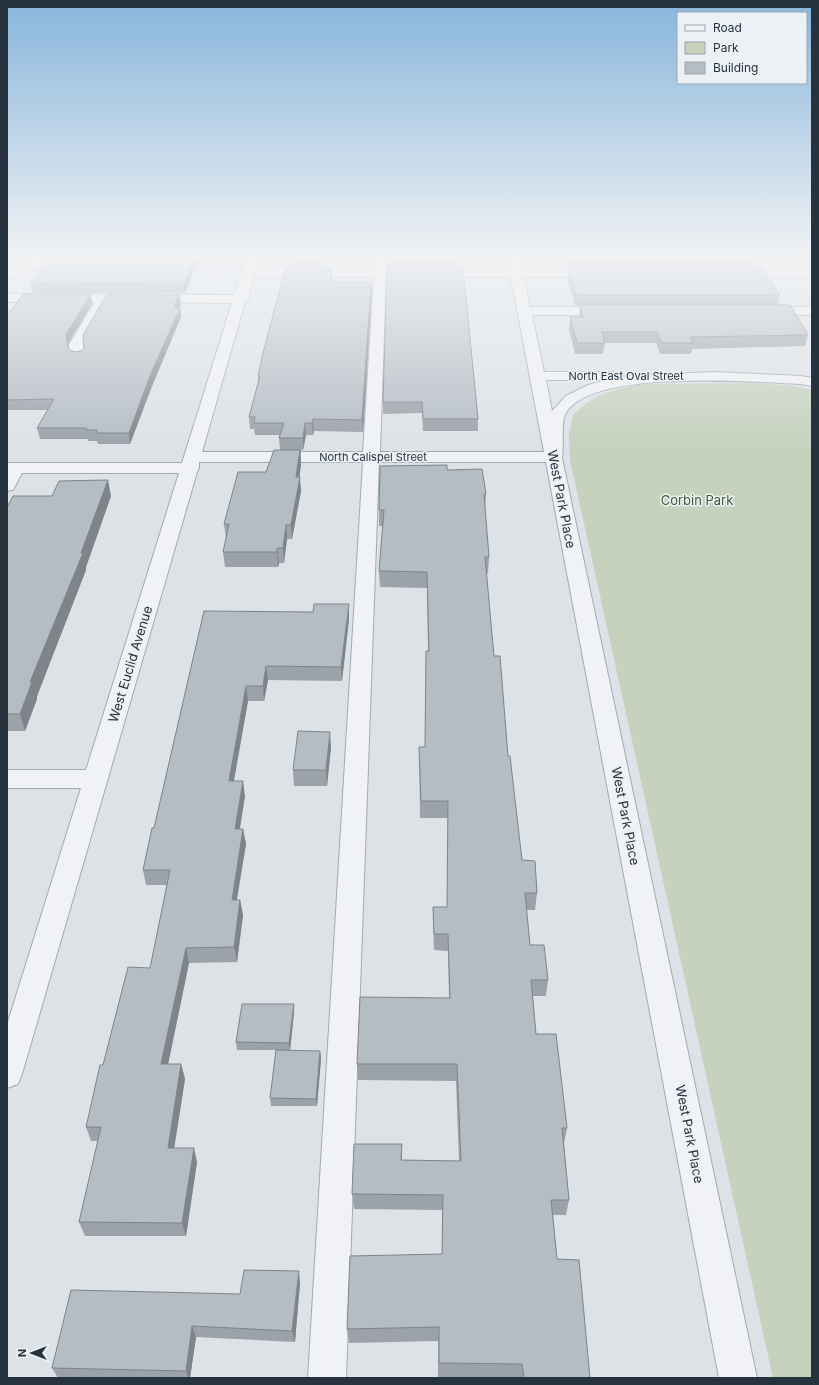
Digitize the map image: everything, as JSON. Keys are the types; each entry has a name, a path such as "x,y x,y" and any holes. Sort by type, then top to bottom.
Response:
{"street":[{"path":"78,357 76,345 91,320"},
{"name":"West Euclid Avenue","path":"7,1074 234,320"},
{"path":"327,1378 378,320"},
{"name":"West Park Place","path":"527,320 738,1378"},
{"name":"North East Oval Street","path":"538,376 812,376"},
{"name":"North East Oval Street","path":"554,458 556,415 571,399 593,388 628,380 715,376 801,380 812,382"},
{"name":"North Calispel Street","path":"12,468 372,457 554,458"},
{"path":"7,486 12,468"},
{"path":"7,779 95,779"}],"green space":[{"name":"Corbin Park","path":"754,383 795,386 812,390 812,1378 773,1378 570,460 569,434 573,415 585,404 598,396 618,389 641,384"}],"building":[{"path":"7,320 75,320 66,334 68,348 71,351 76,352 81,351 84,348 83,335 92,320 175,320 150,376 129,433 96,433 97,430 86,430 87,428 37,428 54,399 7,400"},
{"path":"272,320 369,320 362,420 313,419 312,423 305,423 303,438 279,438 284,423 254,423 255,417 249,417 260,376 258,376"},
{"path":"385,320 468,320 478,419 423,419 422,402 383,402"},
{"path":"571,320 799,320 808,335 690,337 693,343 662,343 657,332 602,332 605,343 577,343"},
{"path":"274,450 300,450 296,477 300,477 291,525 286,525 283,548 277,548 277,552 223,552 229,524 224,524 238,472 266,472"},
{"path":"447,465 447,470 482,469 486,494 484,494 489,557 485,557 494,656 500,656 508,756 510,756 522,860 535,861 537,893 525,893 530,945 544,945 548,980 531,980 536,1034 556,1034 567,1128 562,1128 569,1200 551,1200 557,1259 579,1260 590,1378 524,1378 522,1364 439,1363 439,1327 347,1329 350,1256 442,1254 443,1195 352,1194 354,1144 402,1144 401,1160 461,1161 457,1064 357,1064 360,997 450,998 448,934 434,934 433,907 447,907 448,801 421,801 419,747 425,747 426,651 429,651 427,572 379,571 384,510 379,510 380,466"},
{"path":"108,480 81,553 83,553 30,682 32,682 20,714 7,714 7,507 13,496 52,496 59,481"},
{"path":"314,604 349,604 341,667 266,666 263,686 246,686 229,781 243,781 235,829 243,829 232,900 240,900 234,947 186,948 161,1064 181,1064 168,1148 194,1148 182,1223 79,1222 101,1127 86,1127 100,1065 103,1065 128,967 150,968 170,870 143,870 204,611 313,612"},
{"path":"298,731 330,732 326,770 293,770"},
{"path":"242,1004 294,1004 289,1043 236,1042"},
{"path":"276,1050 320,1051 316,1099 270,1098"},
{"path":"244,1270 299,1271 292,1331 192,1326 186,1371 52,1368 71,1290 240,1294"}]}
